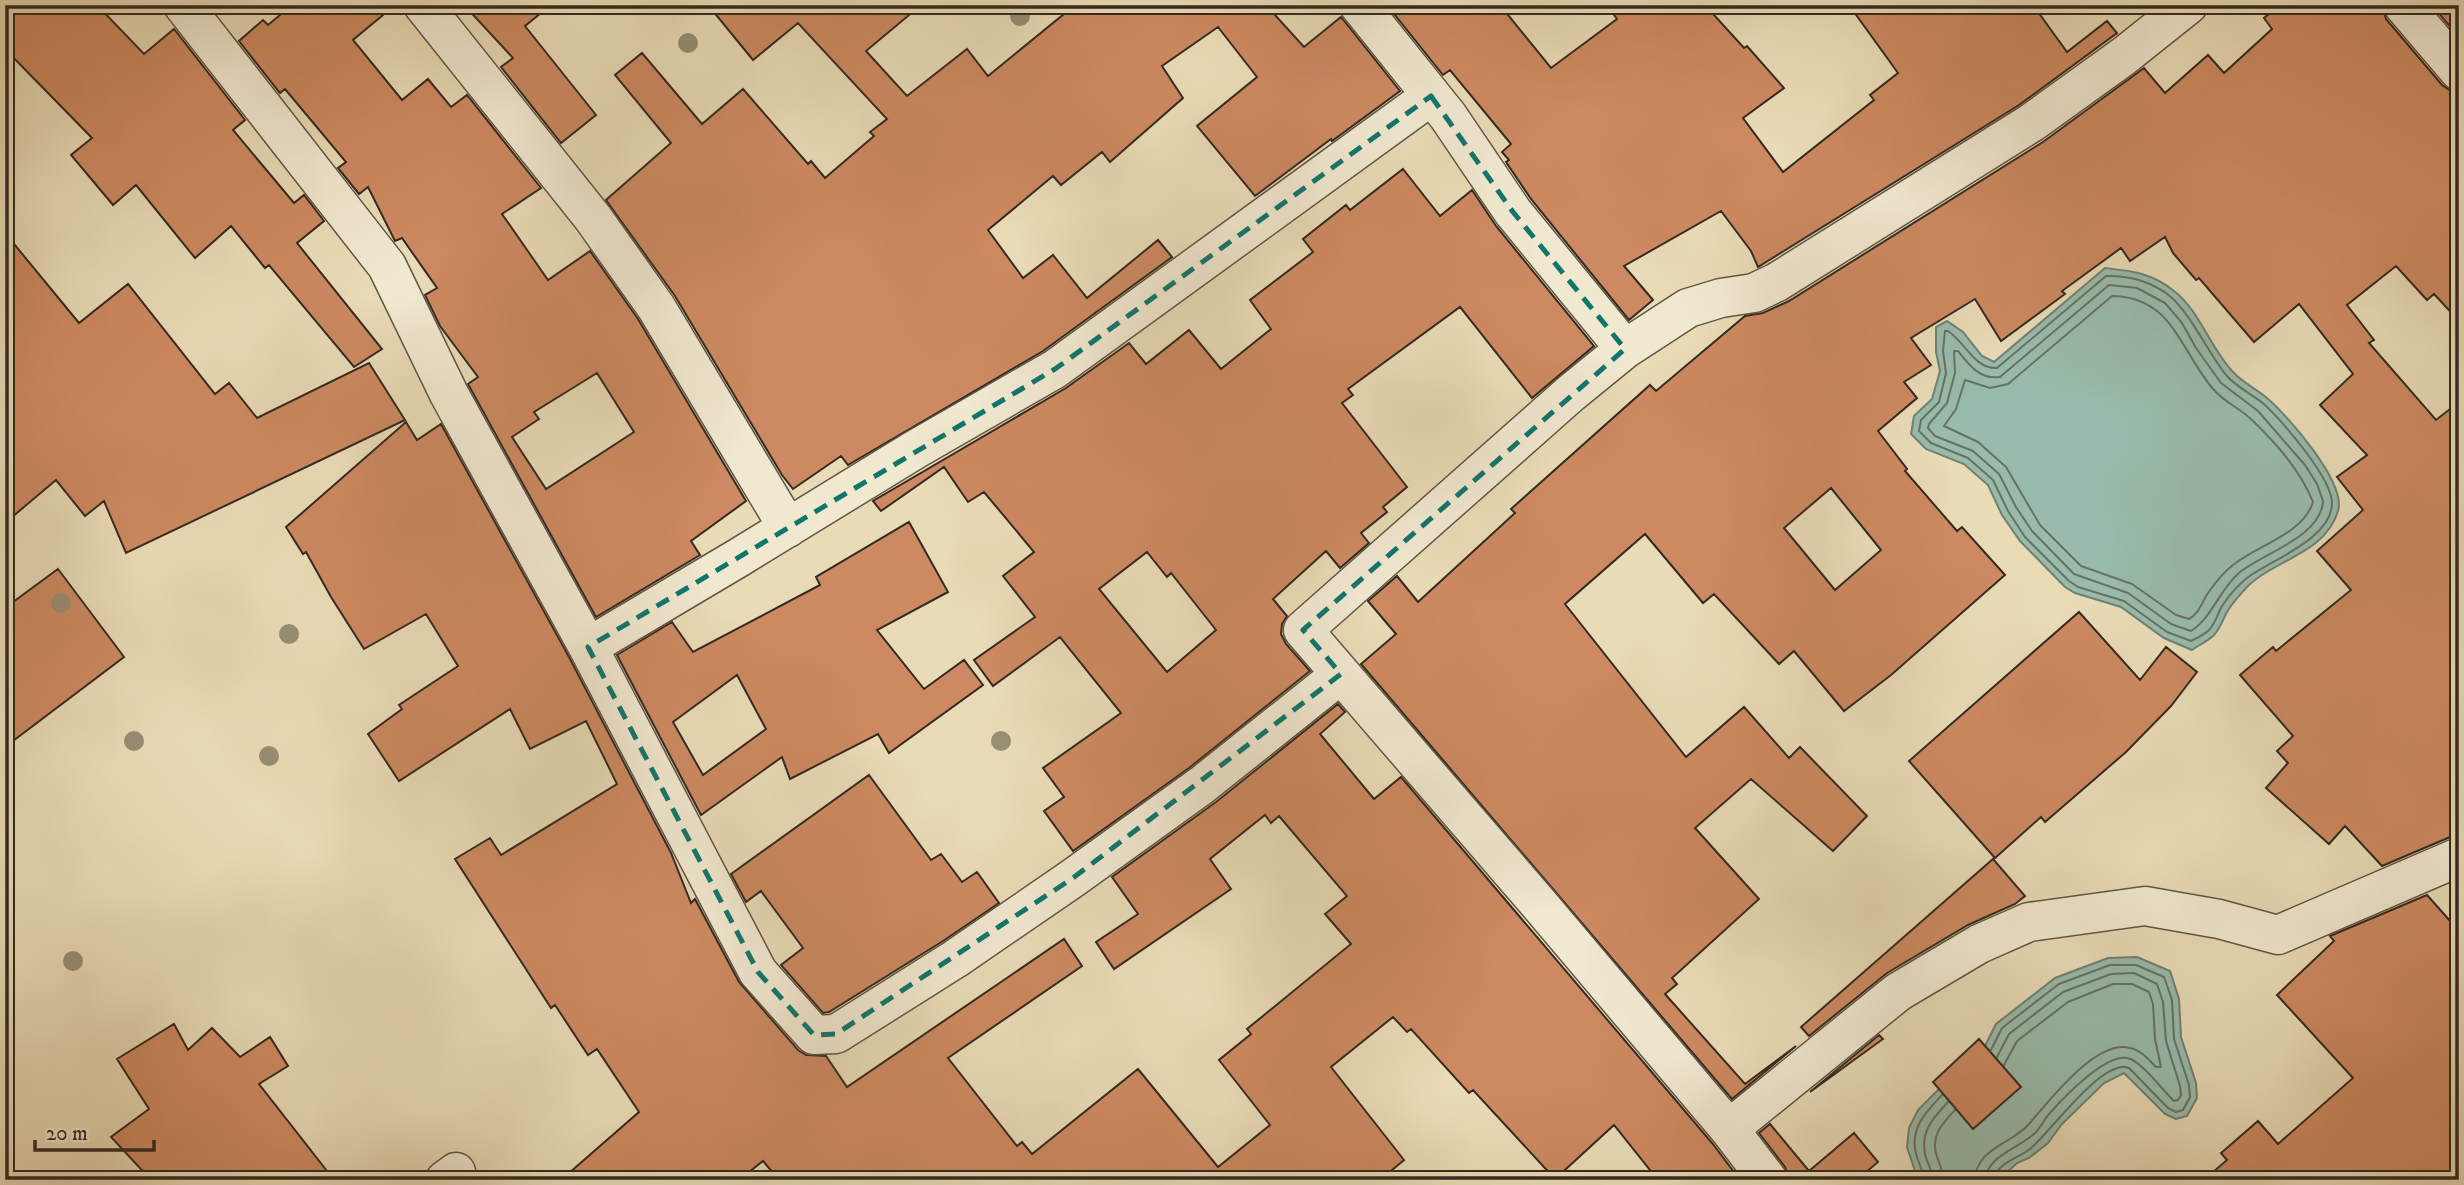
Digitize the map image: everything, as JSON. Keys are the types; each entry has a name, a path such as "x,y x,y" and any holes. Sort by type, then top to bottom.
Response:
{"street":[{"path":"183,5 387,266 449,394 588,647 758,972 814,1035 836,1034 966,952 1202,785 1341,674"},
{"path":"423,5 593,218 656,307 788,528"},
{"path":"1359,5 1448,117 1513,212 1625,349"},
{"path":"1768,1180 1729,1129 1539,904 1303,630 1571,393 1625,349 1688,308 1721,298 1754,293 1777,282 2031,123 2124,56 2188,5"},
{"path":"2403,5 2459,71"},
{"path":"588,647 916,449 1055,369 1431,96"},
{"path":"1729,1129 1898,992 1979,943 2029,922 2145,906 2219,919 2278,935 2459,857"}],"highlighted area":[{"path":"1431,96 1513,212 1625,349 1303,630 1341,674 1073,878 836,1034 814,1035 758,972 588,647 1055,369"}],"water":[{"path":"2105,268 2150,277 2166,285 2183,299 2233,372 2267,398 2301,434 2325,467 2338,499 2338,511 2332,525 2322,537 2311,547 2258,577 2236,599 2216,633 2192,650 2164,638 2121,607 2075,593 2065,587 2020,541 2002,515 1988,485 1964,464 1926,449 1911,434 1914,416 1932,399 1940,371 1936,352 1936,327 1947,321 1963,332 1982,356 1994,362"},
{"path":"2137,957 2170,971 2179,999 2181,1037 2196,1083 2197,1098 2187,1116 2176,1119 2165,1114 2124,1073 2104,1083 2062,1124 2048,1143 2029,1158 2017,1163 1999,1180 1918,1180 1907,1147 1909,1128 1918,1110 1983,1050 1996,1024 2055,978 2108,958"}],"building":[{"path":"20,5 97,5 144,54 174,29 245,120 233,130 294,203 304,195 324,221 297,243 382,349 354,367 269,265 265,268 231,226 195,258 136,185 113,205 71,155 92,138 5,49 5,20"},
{"path":"292,5 395,5 353,40 402,100 428,79 451,107 467,95 541,188 502,214 548,280 590,251 638,319 746,501 691,541 700,555 596,617 468,384 478,377 440,326 425,295 437,288 402,238 395,241 368,187 359,194 338,168 346,162 285,89 280,93 239,41 263,20 268,25","holes":["597,373 634,432 546,489 512,437 539,419 534,412"]},
{"path":"464,5 551,5 525,26 596,115 561,143 501,67 513,58"},
{"path":"708,5 921,5 866,51 907,96 967,49 988,76 1075,5 1266,5 1304,47 1341,17 1400,91 1255,196 1197,126 1257,77 1218,27 1162,66 1183,98 1110,162 1102,152 1061,185 1053,176 988,230 1023,278 1053,255 1087,298 1158,240 1172,257 1043,351 848,465 841,456 793,489 675,296 606,200 671,143 615,75 642,53 702,124 743,89 808,164 811,161 825,178 874,136 870,132 887,119 798,23 753,60"},
{"path":"1387,5 1500,5 1551,68 1617,19 1607,5 1705,5 1744,48 1747,46 1784,88 1743,118 1783,172 1874,100 1870,95 1898,73 1849,5 2033,5 2067,52 2107,21 2117,33 2019,105 1758,267 1751,251 1721,211 1624,266 1653,300 1629,320 1531,199 1506,162 1509,160 1502,152 1511,144 1450,70 1443,75"},
{"path":"2280,5 2382,5 2386,19 2442,85 2451,91 2459,92 2459,321 2434,294 2427,300 2396,266 2347,305 2374,340 2369,343 2436,420 2459,402 2459,836 2450,837 2382,866 2345,826 2329,844 2266,788 2288,763 2277,751 2293,736 2240,675 2273,647 2276,651 2351,590 2317,551 2363,510 2337,477 2367,455 2320,405 2353,374 2299,304 2254,342 2199,278 2196,280 2173,253 2165,237 2130,261 2121,248 2062,291 2065,294 2001,341 1975,299 1911,338 1931,365 1904,382 1917,398 1878,431 1907,469 1905,471 1957,531 1962,527 2005,575 1891,675 1844,711 1794,651 1779,664 1714,594 1703,603 1645,534 1565,604 1686,757 1744,707 1789,758 1800,747 1867,816 1833,851 1751,779 1695,828 1759,899 1672,978 1677,984 1665,994 1745,1084 1796,1046 1732,1099 1361,664 1396,634 1368,601 1397,576 1418,602 1515,513 1511,509 1650,385 1656,391 1745,316 1763,313 1789,301 2043,142 2144,68 2165,93 2208,55 2224,73 2272,29 2264,18","holes":["1831,488 1881,550 1835,590 1784,528"]},
{"path":"2432,5 2459,5 2459,22 2451,28"},
{"path":"1403,169 1440,216 1472,190 1496,226 1594,346 1532,398 1460,307 1348,389 1353,395 1342,403 1407,487 1383,507 1387,512 1361,533 1369,543 1340,568 1326,551 1273,599 1287,616 1282,624 1281,634 1286,644 1310,671 1189,768 1073,851 1044,811 1064,797 1043,768 1121,713 1060,637 993,686 974,660 1035,617 1003,576 1034,552 984,492 968,502 944,467 881,511 873,501 1066,388 1129,343 1146,364 1189,330 1221,369 1271,329 1250,300 1313,252 1303,239 1346,205 1350,210","holes":["1147,552 1167,577 1171,573 1216,630 1167,672 1099,589"]},
{"path":"5,233 79,323 128,284 215,394 229,383 257,418 369,363 405,420 126,553 104,501 85,516 56,480 5,523"},
{"path":"406,422 417,440 441,424 569,657 671,853 691,903 695,899 739,982 798,1050 806,1055 826,1056 847,1087 1064,939 1082,966 948,1058 1017,1146 1022,1142 1032,1154 1138,1069 1218,1167 1270,1125 1219,1060 1251,1034 1247,1029 1351,944 1325,914 1347,896 1279,816 1271,823 1265,815 1210,859 1231,889 1114,969 1096,942 1138,914 1112,877 1216,802 1338,704 1345,712 1320,734 1374,799 1401,777 1712,1143 1740,1180 1658,1180 1614,1125 1555,1179 1473,1090 1469,1093 1411,1029 1407,1032 1393,1017 1331,1067 1404,1160 1380,1180 779,1180 763,1161 739,1180 561,1180 639,1112 597,1049 588,1055 555,1005 551,1008 455,859 490,838 501,855 617,784 586,721 530,749 510,709 399,781 368,734 402,709 399,705 458,666 426,614 364,649 306,552 303,554 286,527"},
{"path":"909,522 948,592 877,630 924,689 964,660 983,685 889,753 878,734 790,779 782,757 701,815 617,655 672,622 693,652 820,585 816,577","holes":["737,675 766,729 703,775 673,722"]},
{"path":"58,569 124,657 5,747 5,608"},
{"path":"2079,612 2140,680 2166,647 2197,672 2171,706 2126,752 2045,822 2041,817 1995,858 1909,761"},
{"path":"869,775 931,860 941,854 962,882 977,872 999,903 943,941 829,1012 823,1013 781,965 803,948 761,891 746,902 731,874"},
{"path":"1993,859 2025,896 2015,904 1968,925 1887,973 1809,1036 1801,1027"},
{"path":"2427,895 2459,931 2459,1180 2204,1180 2227,1160 2221,1153 2258,1121 2278,1144 2353,1078 2277,995 2334,941 2330,936"},
{"path":"174,1024 188,1050 212,1028 240,1057 270,1037 288,1066 259,1084 334,1180 151,1180 111,1137 149,1109 117,1059"},
{"path":"1879,1035 1883,1039 1810,1092"},
{"path":"1979,1039 2021,1087 1973,1129 1933,1082"},
{"path":"1770,1124 1809,1171 1854,1133 1878,1162 1857,1180 1789,1180 1785,1167 1759,1133"}]}
